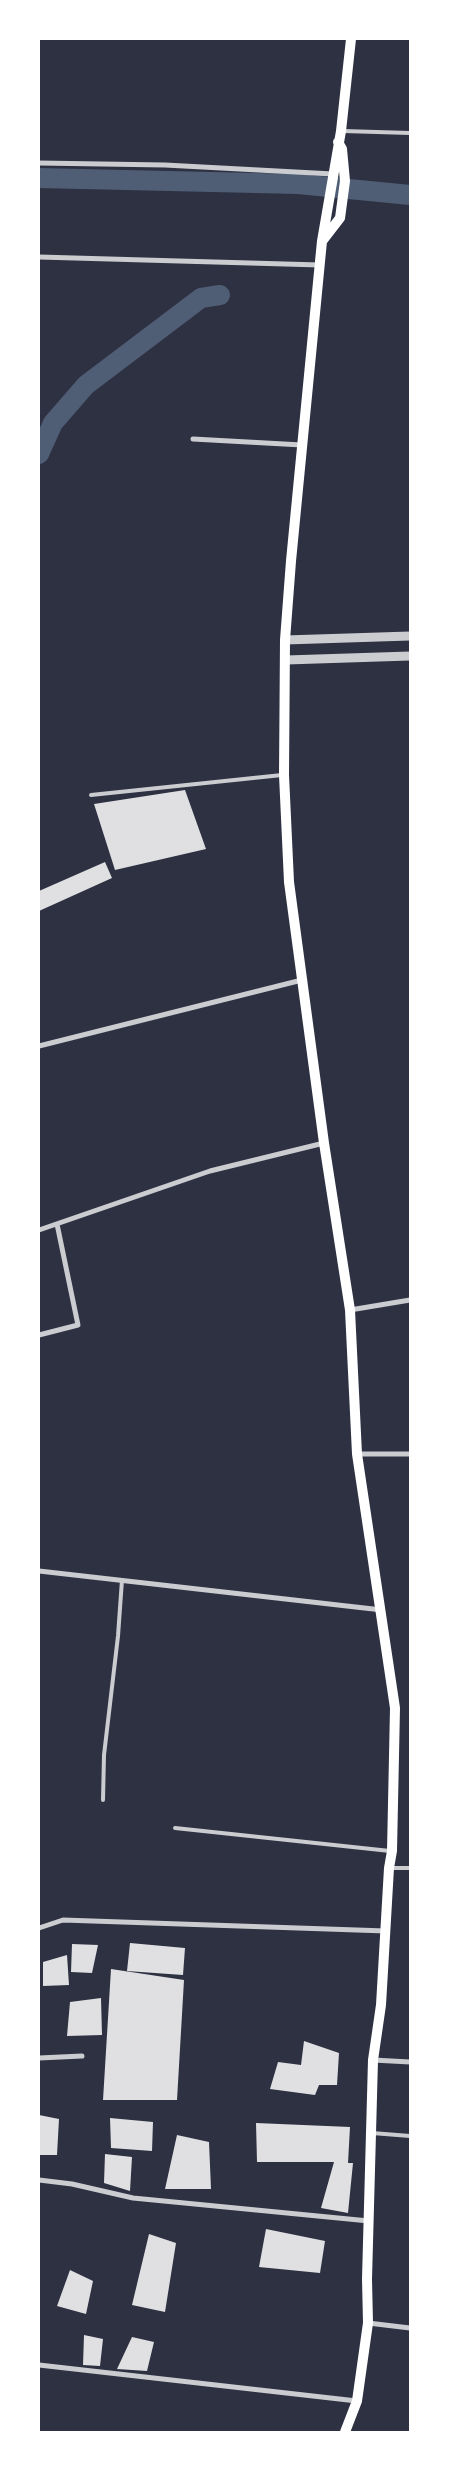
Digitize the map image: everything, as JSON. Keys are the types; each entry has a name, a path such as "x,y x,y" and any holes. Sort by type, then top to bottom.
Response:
{"main road":[{"path":"345,2432 357,2401 368,2323 374,2060 381,2006 389,1868 392,1851 395,1708 382,1610 357,1454 350,1310 324,1143 288,882 284,775 285,640 302,445 322,241 341,131 351,39"},
{"path":"322,241 340,218 345,181 342,149 338,142"}],"street":[{"path":"39,163 166,165 333,174"},
{"path":"39,257 320,265"},
{"path":"193,439 302,445"},
{"path":"285,640 410,636"},
{"path":"286,660 410,656"},
{"path":"39,1046 302,980"},
{"path":"39,1230 210,1171 324,1143"},
{"path":"39,1335 78,1325 58,1224"},
{"path":"350,1310 410,1300"},
{"path":"357,1454 410,1454"},
{"path":"39,1571 382,1610"},
{"path":"39,1928 63,1920 386,1931"},
{"path":"39,2058 82,2056"},
{"path":"374,2060 410,2062"},
{"path":"39,2180 72,2184 133,2198 370,2221"},
{"path":"368,2323 410,2328"},
{"path":"39,2365 357,2401"}],"lane":[{"path":"341,131 410,133"},
{"path":"91,795 284,775"},
{"path":"103,1800 104,1755 118,1636 122,1580"},
{"path":"175,1828 392,1851"},
{"path":"389,1868 410,1868"},
{"path":"372,2133 410,2136"}],"building":[{"path":"185,790 206,849 115,870 94,804"},
{"path":"105,862 112,878 39,911 39,891"},
{"path":"130,1943 185,1948 183,1975 127,1971"},
{"path":"72,1944 98,1945 92,1973 71,1972"},
{"path":"67,1955 69,1985 43,1986 43,1962"},
{"path":"111,1969 184,1980 177,2100 103,2100"},
{"path":"101,1998 102,2035 67,2036 70,2002"},
{"path":"304,2041 339,2053 337,2085 319,2085 315,2095 270,2089 278,2062 301,2065"},
{"path":"39,2115 59,2119 57,2155 39,2155"},
{"path":"110,2118 153,2122 152,2151 111,2148"},
{"path":"256,2123 350,2127 348,2163 353,2163 348,2213 321,2208 334,2162 257,2162"},
{"path":"177,2135 209,2142 211,2189 165,2189"},
{"path":"105,2154 132,2157 130,2191 104,2183"},
{"path":"266,2229 325,2241 320,2273 259,2267"},
{"path":"149,2234 176,2243 165,2312 132,2305"},
{"path":"70,2270 93,2281 86,2314 57,2306"},
{"path":"84,2335 103,2339 100,2366 83,2365"},
{"path":"132,2337 154,2342 147,2371 117,2369"}],"waterway":[{"path":"39,178 298,184 410,195"},
{"path":"39,454 53,423 86,385 201,298 220,295"}]}
